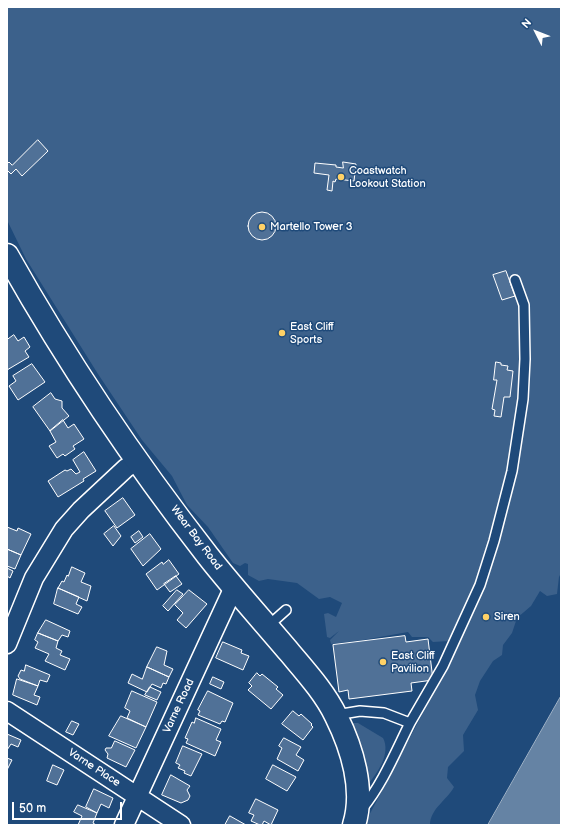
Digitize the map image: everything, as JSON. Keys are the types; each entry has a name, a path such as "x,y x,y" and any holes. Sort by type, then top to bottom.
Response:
{"street":[{"name":"Wear Bay Road","path":"7,255 99,405 137,461 234,587 309,677 336,715 349,746 357,785 358,803 355,820"},
{"path":"7,644 34,578 64,529 81,510 126,468 137,461"},
{"name":"Varne Road","path":"124,825 234,587"},
{"name":"Varne Place","path":"7,712 181,825"}],"lane":[{"path":"355,820 382,781 410,723 443,666 480,585 494,541 512,471 523,399 525,359 524,306 515,280"},
{"path":"268,626 286,610"},
{"path":"336,715 360,711 384,713 410,723"}],"shaded area":[{"name":"East Cliff Sports","path":"7,7 561,7 561,573 559,577 557,594 547,596 540,591 531,606 517,618 512,633 503,645 502,655 493,661 480,681 475,695 478,710 463,735 464,751 448,767 447,778 454,787 436,809 430,825 364,825 445,671 449,641 433,642 428,637 412,637 408,632 331,644 330,640 339,631 330,638 327,637 324,614 328,613 336,617 342,603 330,597 319,599 297,583 268,579 259,581 248,575 248,564 245,563 240,566 233,563 208,527 187,505 172,476 142,440 98,374 26,259 7,220"},
{"path":"561,696 561,825 488,825"},
{"path":"358,723 383,738 385,744 382,763 367,785 350,724"}],"building":[{"path":"38,140 48,151 22,176 16,169 11,174 7,170 7,164 9,162 12,165"},
{"name":"Coastwatch Lookout Station","path":"343,162 356,164 354,181 336,179 335,182 333,181 332,191 327,190 329,175 314,173 315,163 336,165 336,167 343,168"},
{"name":"Martello Tower 3","path":"262,212 272,216 276,226 272,236 262,240 252,236 248,226 252,216"},
{"path":"506,271 515,296 502,300 493,275"},
{"path":"14,335 18,341 24,337 30,347 25,351 29,357 7,370 7,340"},
{"path":"496,362 501,363 501,365 508,366 507,370 513,371 510,397 504,397 501,417 494,416 495,410 492,409 497,380 494,380"},
{"path":"32,364 45,382 18,400 9,386 16,381 13,376"},
{"path":"51,393 55,399 62,401 62,408 69,416 50,431 33,407"},
{"path":"63,420 68,428 74,424 84,439 73,446 75,449 65,456 63,454 57,458 49,446 56,442 50,431"},
{"path":"84,452 96,471 83,479 84,481 58,497 48,481 65,470 67,471 71,469 76,474 80,472 73,460"},
{"path":"123,498 135,515 117,528 105,511"},
{"path":"114,526 121,536 113,546 104,534"},
{"path":"7,527 17,531 18,528 31,534 21,555 7,549"},
{"path":"139,531 143,537 135,543 131,537"},
{"path":"150,534 161,549 143,566 131,549"},
{"path":"7,549 21,555 15,569 7,566"},
{"path":"169,560 179,574 157,590 146,574 162,562 163,564"},
{"path":"72,567 85,573 81,582 91,586 87,601 58,588 62,581 64,582 67,575 68,576"},
{"path":"7,568 13,571 10,578 7,576"},
{"path":"176,576 182,584 170,592 164,584"},
{"path":"58,588 79,597 76,604 82,607 78,614 54,604"},
{"path":"177,590 183,594 168,611 163,606"},
{"path":"189,590 207,604 186,628 177,620 183,613 175,605"},
{"path":"46,620 70,631 68,637 62,635 58,641 38,633"},
{"path":"38,633 58,641 56,648 62,651 60,655 70,659 65,670 45,661 49,654 35,648 38,642 35,640"},
{"name":"East Cliff Pavilion","path":"405,636 406,642 428,639 433,680 411,683 412,691 349,699 348,690 339,692 333,645"},
{"path":"223,642 242,650 241,653 249,656 243,670 216,658"},
{"path":"157,647 167,651 164,665 173,669 169,677 147,667"},
{"path":"26,665 50,675 47,682 40,680 38,686 20,679 18,676 21,670 24,671"},
{"path":"147,667 169,677 166,684 163,683 161,688 152,684 147,692 128,683 132,674 142,679"},
{"path":"257,673 260,676 262,674 278,687 276,689 283,695 271,709 248,690 252,686 249,683"},
{"path":"213,677 224,682 221,689 210,684"},
{"path":"17,679 38,686 34,695 40,697 37,705 13,695"},
{"path":"150,687 161,692 157,700 145,695"},
{"path":"132,691 157,702 146,727 127,718 130,711 125,708"},
{"path":"208,691 233,703 225,722 222,721 220,724 198,715 200,711 198,710"},
{"path":"293,711 299,716 301,714 312,724 311,725 313,727 303,740 282,724"},
{"path":"121,716 146,727 136,748 109,736"},
{"path":"196,718 221,729 216,740 221,742 215,756 186,743 188,739 185,738 192,722 194,723"},
{"path":"72,721 79,724 73,735 66,732"},
{"path":"7,734 21,740 18,747 11,744 7,750"},
{"path":"284,738 301,747 296,755 304,760 298,771 277,759 282,748 279,746"},
{"path":"115,741 135,750 126,767 107,758 108,754 105,750 106,748 111,748"},
{"path":"183,746 202,754 191,776 178,768 180,765 176,763"},
{"path":"7,758 12,760 7,770"},
{"path":"53,765 64,770 57,785 47,781"},
{"path":"273,765 296,777 287,791 266,779"},
{"path":"171,775 190,786 187,790 190,796 188,800 181,803 162,795"},
{"path":"94,789 113,798 109,808 101,804 97,813 86,807"},
{"path":"256,799 278,810 271,825 264,821 262,825 260,825 251,821 254,815 249,813"},
{"path":"78,805 97,813 93,823 96,825 78,825 82,816 74,812"},
{"path":"230,816 246,825 225,825"}],"place":[{"name":"Coastwatch Lookout Station","path":"341,177"},
{"name":"Martello Tower 3","path":"262,227"},
{"name":"East Cliff Sports","path":"282,333"},
{"name":"Siren","path":"486,617"},
{"name":"East Cliff Pavilion","path":"383,662"}]}
